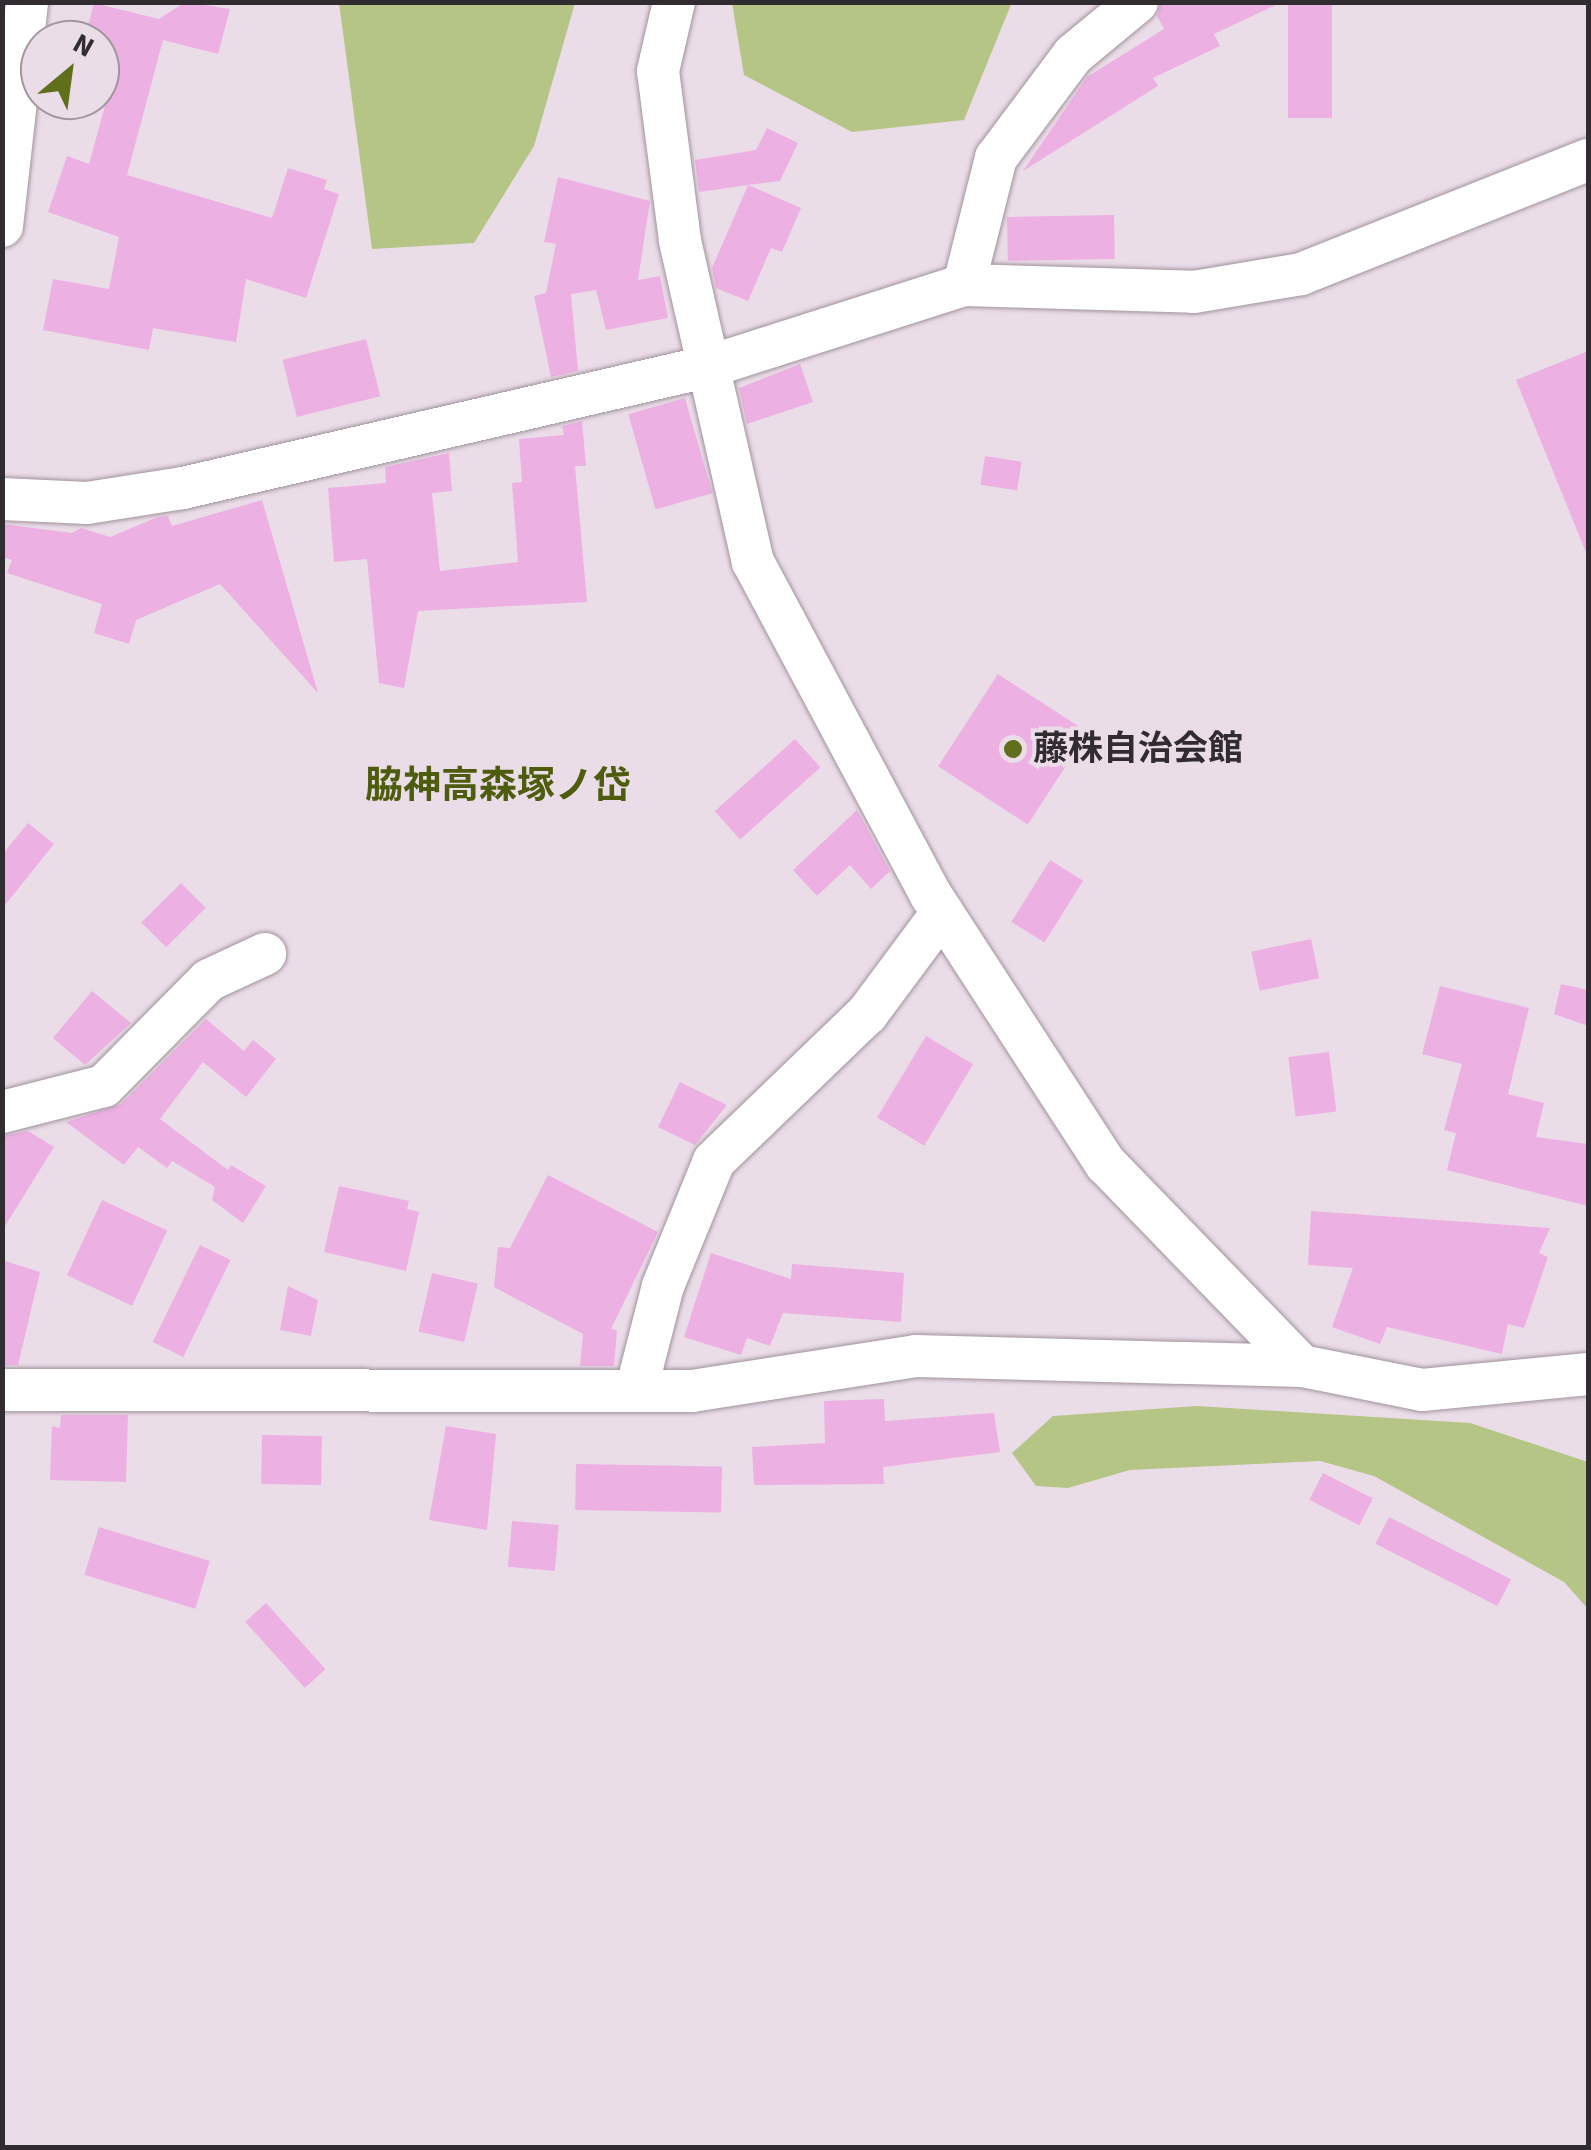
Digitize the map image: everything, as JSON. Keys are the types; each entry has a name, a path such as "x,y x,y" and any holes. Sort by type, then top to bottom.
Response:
{"street":[{"path":"2,226 27,2"},
{"path":"674,2 658,71 680,241 710,366 737,513 753,562 942,913 1106,1164 1302,1366"},
{"path":"964,284 996,158 1073,55 1137,2"},
{"path":"2,499 87,503 183,488 710,366 964,284 1194,292 1301,274 1588,160"},
{"path":"636,1391 663,1286 714,1160 867,1014 942,913"},
{"path":"2,1112 104,1086 209,980 264,954"},
{"path":"2,1390 692,1391 916,1356 1302,1366 1422,1390 1588,1374"}],"green space":[{"path":"1012,2 964,120 852,132 744,75 732,3"},
{"path":"339,3 575,3 534,146 474,243 372,249"},
{"path":"1197,1406 1470,1423 1588,1462 1588,1609 1564,1582 1374,1476 1320,1461 1130,1470 1068,1488 1036,1486 1012,1453 1053,1416"}],"building":[{"path":"185,2 230,9 218,54 163,40 127,175 272,218 288,168 327,180 324,189 339,194 306,298 246,279 236,342 153,328 149,350 43,330 53,279 109,289 119,237 48,212 67,156 89,164 101,120 120,120 120,20 89,20 94,3 159,19"},
{"path":"1161,2 1282,2 1214,34 1220,46 1153,78 1158,86 1023,171 1087,77 1164,29 1157,16"},
{"path":"1288,2 1332,2 1332,118 1288,118"},
{"path":"767,128 798,143 780,181 699,192 695,160 756,150"},
{"path":"558,177 650,201 638,280 660,276 668,318 606,330 596,290 571,294 578,371 551,377 534,296 546,293 556,244 544,242"},
{"path":"748,185 801,208 782,252 771,248 748,301 716,288 712,268"},
{"path":"1114,215 1115,259 1008,261 1007,217"},
{"path":"366,339 380,396 297,417 283,360"},
{"path":"1588,351 1588,555 1587,555 1516,380"},
{"path":"800,364 813,402 747,424 739,388"},
{"path":"685,398 712,493 656,509 628,414"},
{"path":"582,421 586,466 575,466 587,602 418,611 404,688 379,683 367,559 334,562 328,488 386,483 385,467 449,453 452,491 432,493 440,571 518,562 512,483 522,482 519,439 564,435 562,426"},
{"path":"985,456 1022,462 1017,490 980,485"},
{"path":"262,500 318,693 220,584 136,620 129,644 94,633 102,604 7,573 12,560 2,557 2,524 72,533 81,528 110,537 158,517 168,516 172,526"},
{"name":"藤株自治会館","path":"998,674 1088,732 1028,825 938,766"},
{"path":"795,739 820,767 740,840 715,811"},
{"path":"857,810 890,871 871,889 850,865 817,896 793,870"},
{"path":"28,823 54,844 2,909 2,855"},
{"path":"1050,860 1083,881 1044,943 1011,922"},
{"path":"181,883 206,908 166,947 141,923"},
{"path":"1311,939 1319,978 1260,991 1251,952"},
{"path":"1561,984 1588,990 1588,1026 1554,1014"},
{"path":"1440,986 1529,1008 1508,1094 1544,1103 1536,1137 1588,1144 1588,1206 1447,1170 1456,1133 1444,1130 1462,1064 1422,1054"},
{"path":"92,991 131,1023 85,1065 53,1038"},
{"path":"206,1019 244,1051 253,1040 276,1059 246,1097 203,1062 160,1119 228,1170 231,1165 266,1186 243,1223 212,1200 215,1187 172,1161 167,1168 138,1147 124,1165 66,1122 121,1104"},
{"path":"926,1036 973,1064 924,1146 877,1117"},
{"path":"1329,1052 1336,1112 1296,1117 1288,1057"},
{"path":"680,1082 727,1105 695,1145 658,1127"},
{"path":"28,1131 54,1147 2,1231 2,1136"},
{"path":"548,1175 658,1232 611,1329 617,1330 614,1366 580,1366 583,1334 494,1287 498,1247 510,1248"},
{"path":"339,1186 409,1201 407,1209 419,1212 406,1271 324,1252"},
{"path":"102,1200 167,1230 132,1306 67,1275"},
{"path":"1311,1211 1550,1228 1539,1253 1548,1257 1524,1328 1508,1324 1502,1354 1387,1327 1380,1344 1332,1327 1353,1268 1308,1265"},
{"path":"200,1245 231,1260 183,1357 153,1342"},
{"path":"711,1253 791,1279 792,1264 904,1273 901,1322 783,1313 770,1346 747,1338 741,1355 684,1337"},
{"path":"2,1260 40,1272 18,1365 2,1365"},
{"path":"432,1273 478,1284 464,1342 419,1331"},
{"path":"288,1286 318,1300 311,1336 280,1330"},
{"path":"884,1399 885,1421 994,1413 1000,1452 883,1467 884,1484 754,1485 752,1447 825,1443 824,1401"},
{"path":"61,1415 128,1415 126,1482 50,1480 52,1426 60,1428"},
{"path":"446,1426 496,1434 487,1530 429,1520"},
{"path":"262,1435 322,1436 321,1485 261,1484"},
{"path":"576,1464 722,1467 721,1513 575,1510"},
{"path":"1323,1473 1373,1498 1359,1525 1309,1500"},
{"path":"1389,1517 1511,1579 1497,1606 1375,1544"},
{"path":"512,1521 559,1525 555,1571 508,1567"},
{"path":"99,1527 210,1561 195,1609 84,1575"},
{"path":"266,1603 326,1669 305,1688 245,1622"}],"place":[{"name":"藤株自治会館","path":"1013,749"}],"district":[{"name":"脇神高森塚ノ岱","path":"498,787"}]}
